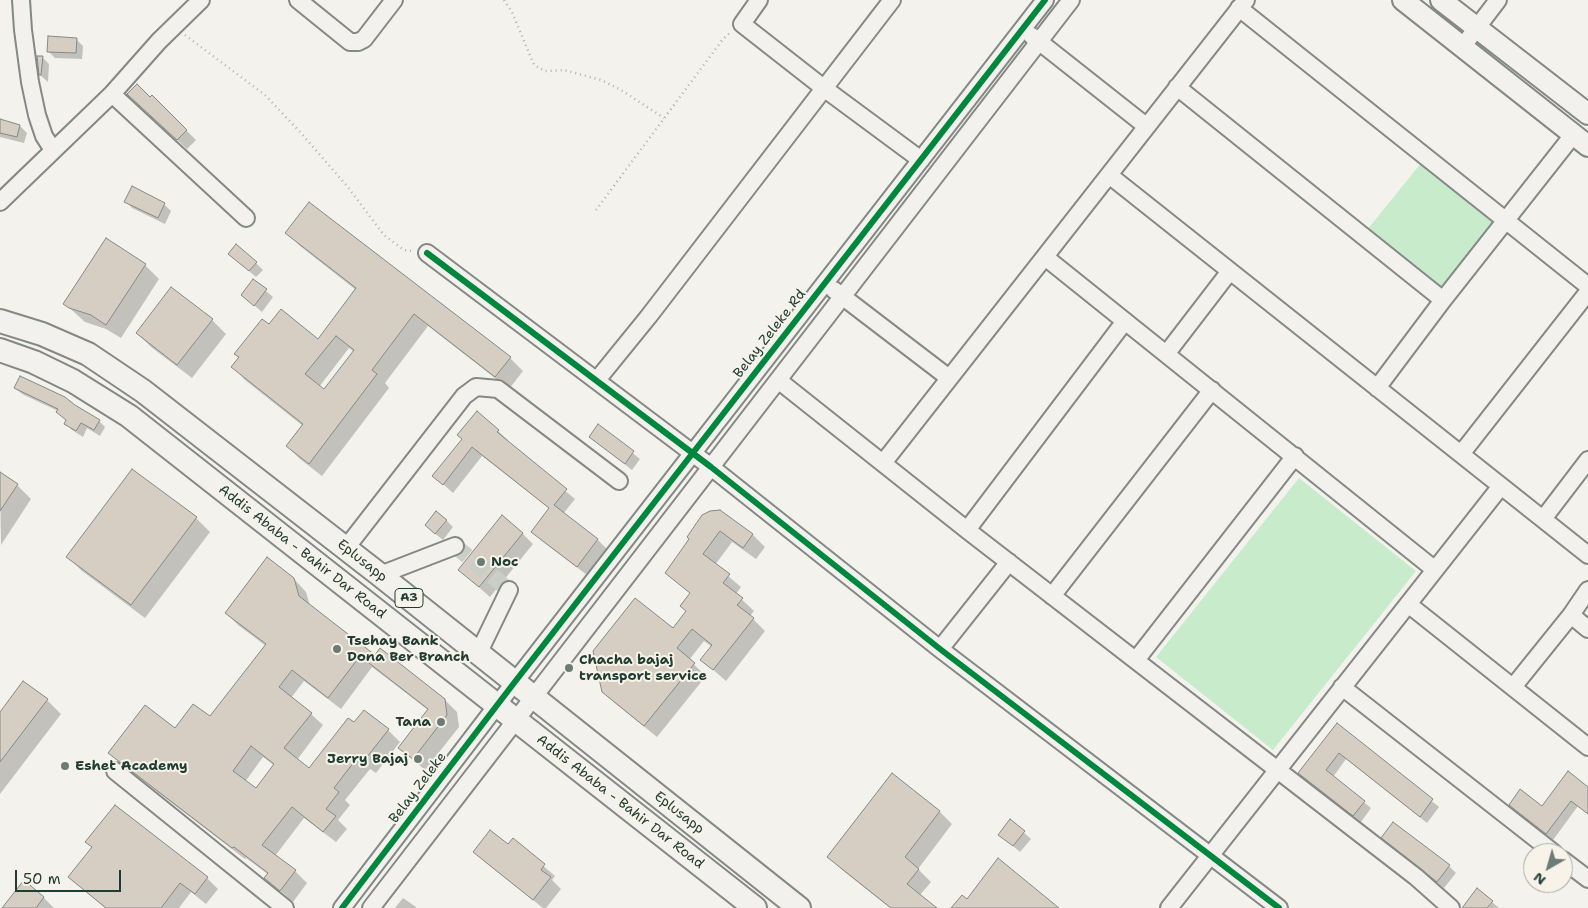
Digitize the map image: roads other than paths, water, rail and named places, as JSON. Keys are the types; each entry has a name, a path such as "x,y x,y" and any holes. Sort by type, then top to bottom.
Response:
{"highway":[{"name":"Eplusapp","path":"0,321 42,334 88,354 143,391 346,548 799,908"},
{"name":"Addis Ababa - Bahir Dar Road","path":"0,350 34,362 73,381 129,416 755,908"}],"main road":[{"path":"1403,0 1581,141"},
{"path":"1442,0 1588,114"}],"street":[{"path":"21,0 30,82 37,115 44,136 53,150"},
{"path":"0,202 112,94 173,27 201,0"},
{"path":"298,0 350,42 358,42 364,39 394,0"},
{"path":"759,0 742,24 825,89 921,160"},
{"path":"597,380 825,89 892,0"},
{"name":"Belay Zeleke Rd","path":"514,683 1045,0"},
{"path":"370,908 1071,0"},
{"path":"1463,46 1498,0"},
{"path":"883,463 1243,4 1588,286"},
{"path":"1023,29 1146,126"},
{"path":"1177,87 1442,300"},
{"path":"112,94 246,218"},
{"path":"1377,388 1442,300 1505,220 1581,141"},
{"path":"1109,175 1588,555"},
{"path":"427,253 711,467 940,649 1279,908"},
{"path":"1045,257 1434,569"},
{"path":"1167,354 1230,271"},
{"path":"825,284 949,378"},
{"path":"1461,454 1588,292"},
{"path":"967,530 1125,321"},
{"path":"778,380 967,530 1416,877 1451,908"},
{"path":"346,548 464,396 476,387 498,390 619,481"},
{"path":"1052,596 1212,390"},
{"path":"1136,660 1295,456"},
{"path":"1543,519 1588,460"},
{"path":"1169,908 1501,486"},
{"path":"380,575 455,546"},
{"path":"940,649 1010,562"},
{"path":"478,654 509,590"},
{"path":"1513,686 1571,615 1588,590"},
{"path":"1408,604 1588,747"},
{"path":"1571,615 1588,629"},
{"name":"Belay Zeleke","path":"342,908 514,683"},
{"path":"1342,687 1541,843"},
{"path":"115,772 284,908"},
{"path":"1573,868 1588,880"}],"tunnel":[{"path":"455,546 509,590"}],"place":[{"name":"Noc","path":"481,562"},
{"name":"Tsehay Bank Dona Ber Branch","path":"337,649"},
{"name":"Chacha bajaj transport service","path":"569,668"},
{"name":"Tana","path":"441,722"},
{"name":"Jerry Bajaj","path":"418,759"},
{"name":"Eshet Academy","path":"65,766"}]}
